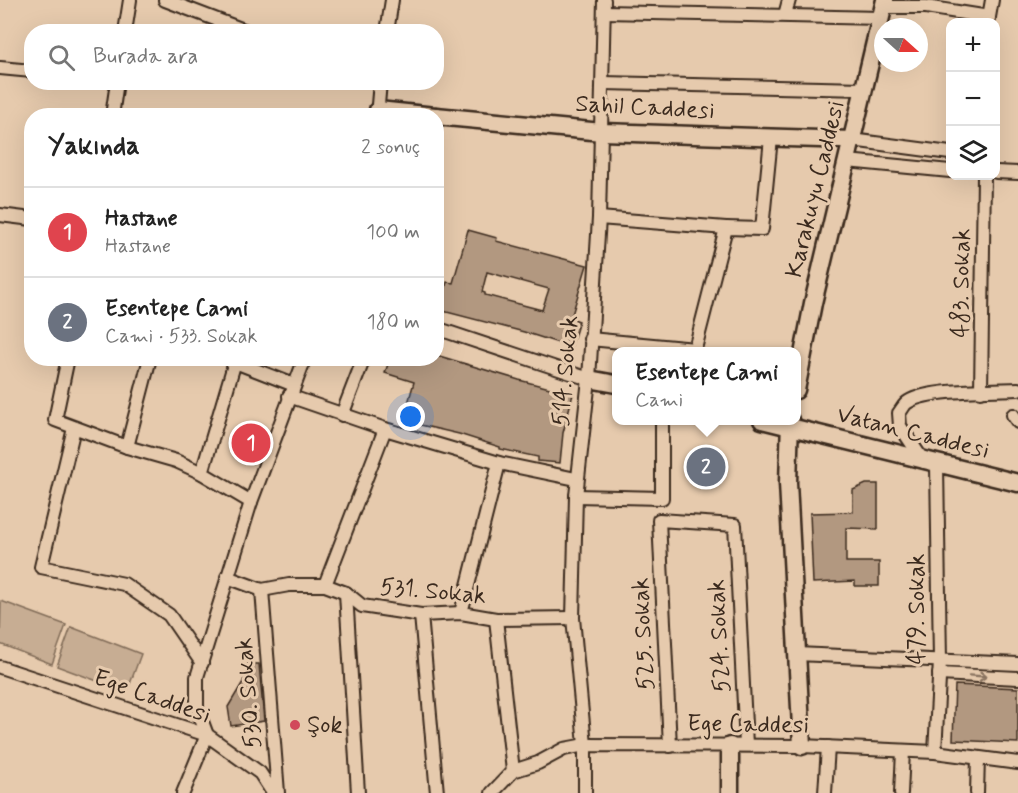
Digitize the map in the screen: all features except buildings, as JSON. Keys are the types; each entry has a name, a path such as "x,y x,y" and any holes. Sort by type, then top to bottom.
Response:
{"street":[{"path":"126,24 130,0"},
{"path":"165,0 228,24"},
{"path":"388,24 392,0"},
{"path":"705,14 706,0"},
{"path":"785,15 789,0"},
{"path":"989,18 992,0"},
{"path":"604,6 705,14 785,15 926,7 979,18"},
{"name":"514. Sokak","path":"585,793 585,745 573,618 576,479 589,379 599,218 604,6"},
{"name":"Karakuyu Caddesi","path":"801,364 813,303 883,8"},
{"path":"0,68 24,70"},
{"path":"603,83 864,89"},
{"path":"113,108 116,90"},
{"path":"378,108 379,90"},
{"name":"Sahil Caddesi","path":"444,117 602,132 852,140"},
{"path":"599,218 762,230 771,138"},
{"path":"852,140 946,152"},
{"path":"847,161 946,171"},
{"path":"1000,172 1018,173"},
{"name":"483. Sokak","path":"981,391 984,180"},
{"path":"0,215 24,218"},
{"path":"696,347 726,228"},
{"path":"444,331 589,379 612,383"},
{"path":"590,339 666,347"},
{"path":"66,366 55,420 127,447 176,461 202,473 250,502"},
{"path":"127,447 148,366"},
{"path":"202,473 233,366"},
{"path":"246,366 342,415 499,463 576,479"},
{"path":"183,793 207,735 196,708 197,677 250,502 302,366"},
{"path":"342,415 361,366"},
{"path":"930,463 900,426 899,413 907,403 921,397 939,394 1018,389"},
{"path":"576,496 662,498 662,425"},
{"path":"789,425 788,483 802,746"},
{"name":"Vatan Caddesi","path":"793,425 930,463 1018,483"},
{"path":"74,428 41,567 124,584 169,615 202,663"},
{"path":"325,585 385,429"},
{"path":"461,613 499,463"},
{"name":"479. Sokak","path":"930,463 939,667 935,752"},
{"name":"525. Sokak","path":"670,746 659,520 735,525"},
{"name":"524. Sokak","path":"735,525 738,745"},
{"name":"531. Sokak","path":"227,577 262,590 289,585 325,585 346,593 362,606 420,615 461,613 496,619 573,618"},
{"name":"530. Sokak","path":"262,590 278,793"},
{"path":"346,593 358,793"},
{"path":"420,615 437,793"},
{"path":"496,619 513,771"},
{"path":"798,654 939,667 1018,678"},
{"path":"939,667 1018,664"},
{"name":"Ege Caddesi","path":"0,667 207,735 260,773 273,793"},
{"name":"Ege Caddesi","path":"492,793 513,771 538,763 564,749 585,745 828,747 935,752 1018,763"},
{"path":"730,793 738,745"},
{"path":"825,793 828,747"},
{"path":"900,793 903,751"},
{"path":"977,793 978,758"}],"shaded area":[{"path":"1,601 66,625 52,664 0,644"},
{"path":"71,627 141,654 127,692 57,666"}],"place":[{"name":"Hastane","path":"251,443"},
{"name":"Esentepe Cami","path":"706,467"},
{"name":"Şok","path":"295,725"}]}
